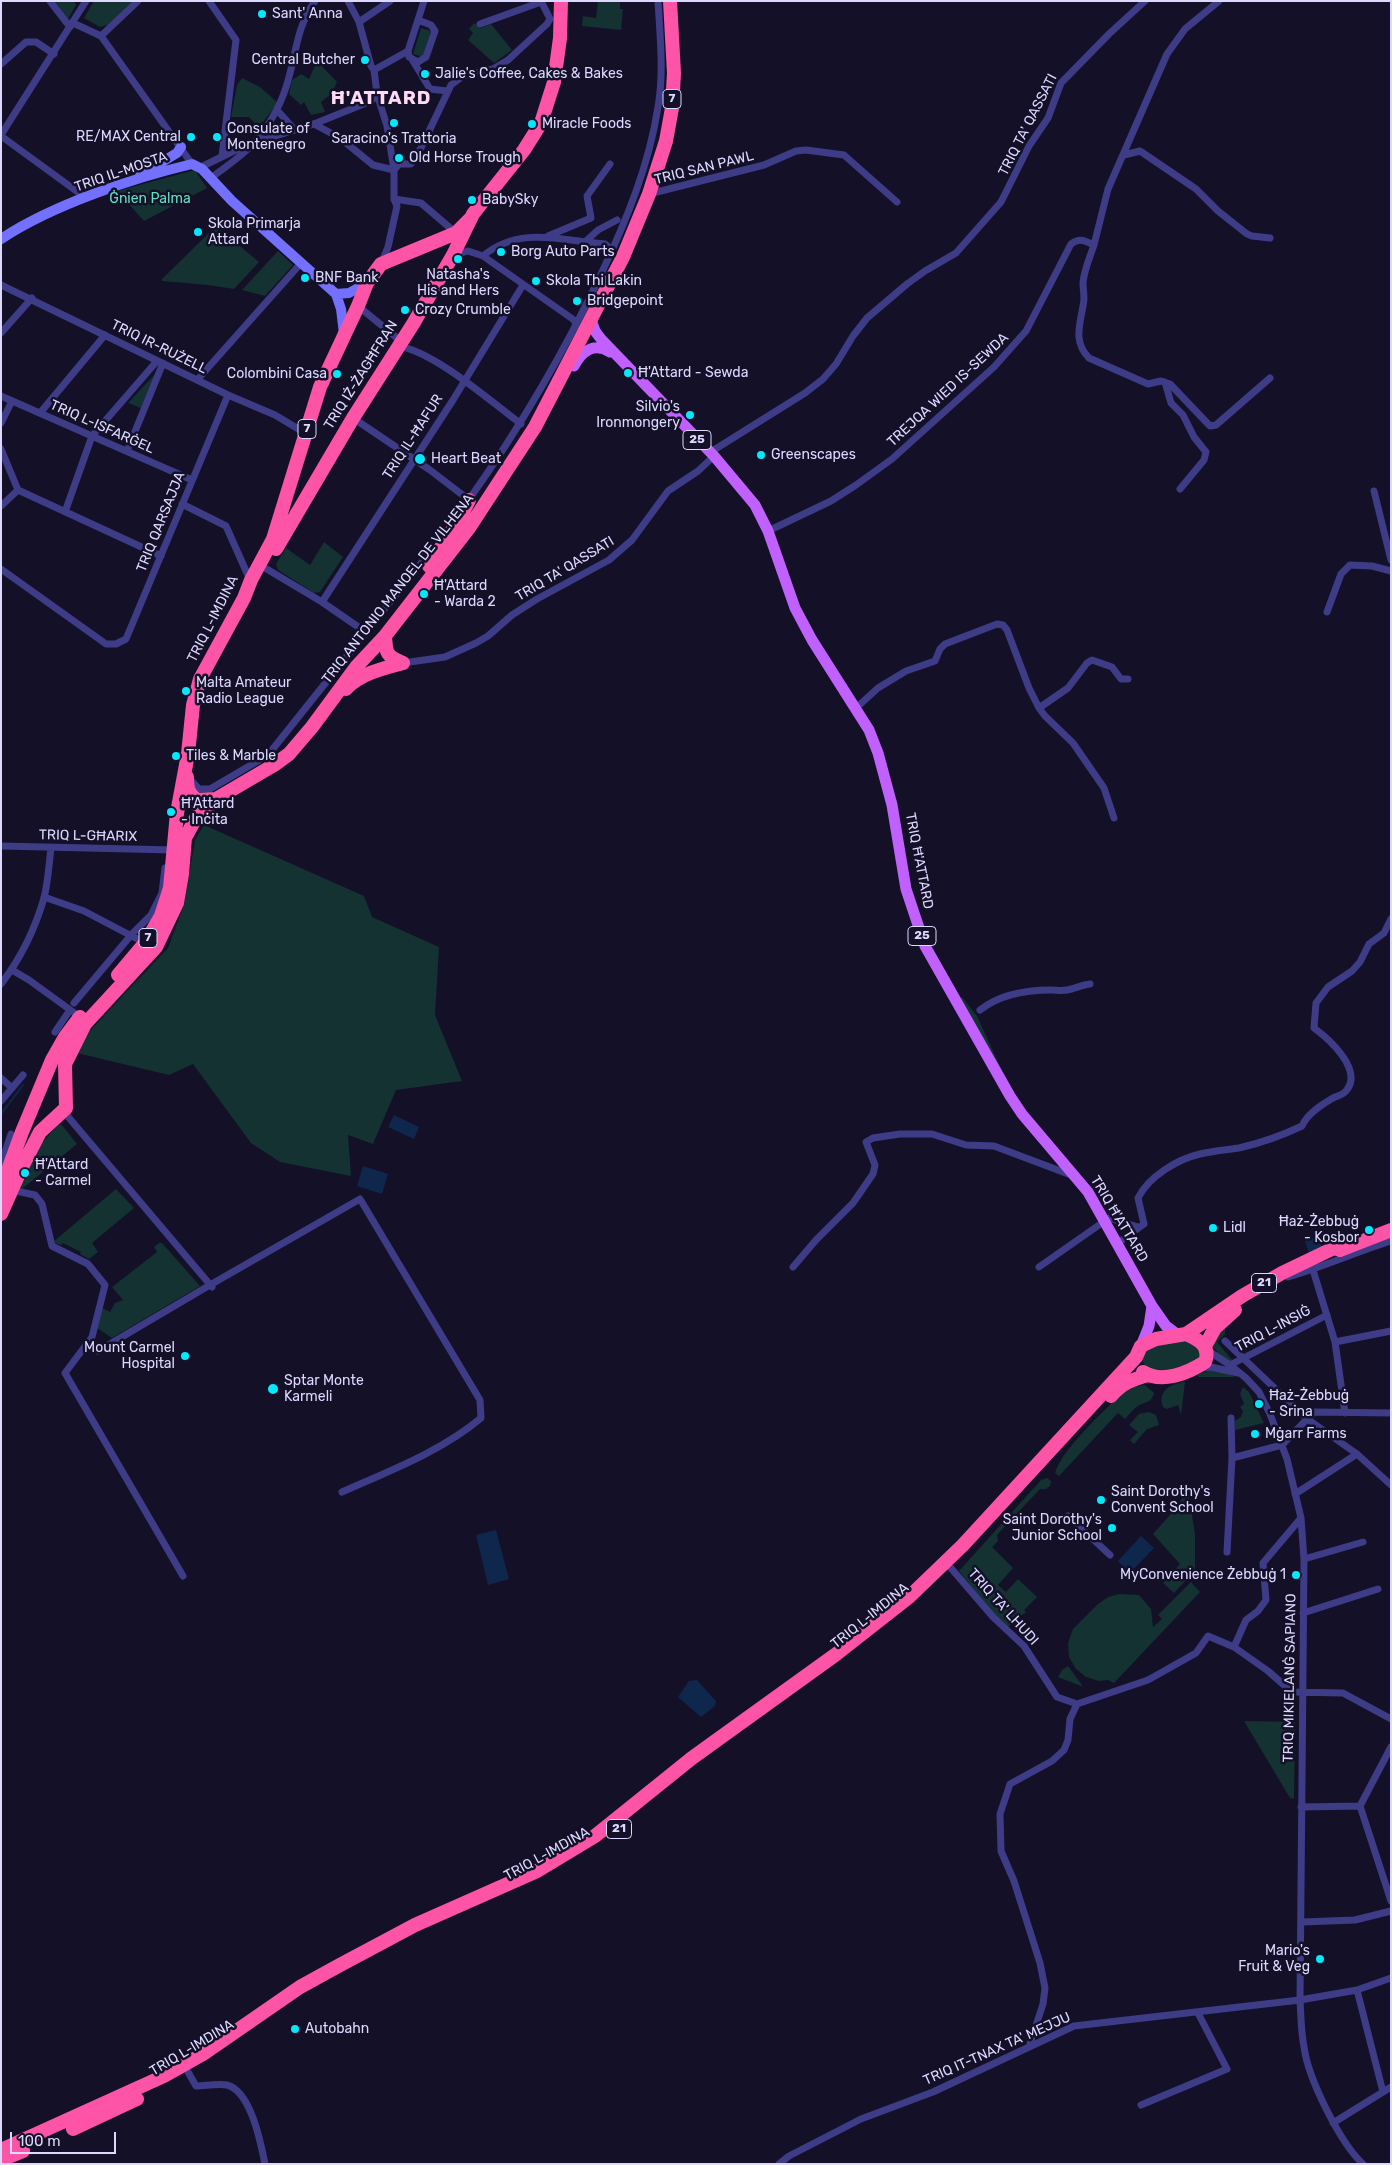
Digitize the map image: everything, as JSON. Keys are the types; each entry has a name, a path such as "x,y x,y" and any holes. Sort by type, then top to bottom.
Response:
{"highway":[{"path":"386,261 456,233 472,216 524,150 541,123 554,82 560,38 561,1"},
{"name":"TRIQ ANTONIO MANOEL DE VILHENA","path":"63,1109 65,1064 85,1024 156,947 177,903 186,838 197,816 216,799 289,754 312,727 357,666 384,636 469,528 591,320 623,257 649,194 666,141 672,108 674,73 670,1"},
{"name":"TRIQ IŻ-ŻAGĦFRAN","path":"244,598 453,255 472,216"},
{"name":"TRIQ L-IMDINA","path":"1,1214 6,1189 5,1161 37,1097 52,1060 65,1037 75,1010 145,943 161,916 170,888 171,850 188,754 193,705 200,679 244,598 251,580 273,539 320,387 367,283 386,261"},
{"path":"357,666 428,568 460,518 468,500"},
{"path":"384,636 385,649 388,654 403,663"},
{"path":"312,727 352,682 382,669 403,663"},
{"path":"188,754 187,788 190,795 197,800 216,799"},
{"path":"53,1086 62,1090 63,1109 50,1118 42,1115 37,1109 37,1097 43,1088 53,1086"},
{"name":"TRIQ L-IMDINA","path":"6,1189 40,1132 63,1109"},
{"name":"TRIQ L-IMDINA","path":"1,2160 118,2109 188,2072 304,1995 419,1933 542,1878 600,1844 729,1740 841,1660 913,1605 1045,1468 1119,1387 1131,1380 1149,1375 1185,1374 1194,1370 1205,1362 1206,1348 1215,1328 1245,1301 1349,1246 1391,1230"},
{"name":"TRIQ L-IMDINA","path":"1,2150 164,2076 203,2054 300,1987 415,1925 537,1871 595,1836 692,1758 835,1655 909,1597 963,1545 1138,1351 1156,1339 1182,1334 1242,1296 1332,1249 1349,1246"},
{"path":"1182,1334 1200,1340 1206,1348"},
{"path":"1138,1351 1135,1363 1139,1369 1149,1375"}],"main road":[{"name":"25","path":"591,320 594,331 616,356 712,454 755,505 768,531"},
{"name":"25","path":"528,426 548,412 580,355 588,349 595,347 607,350 616,356"},
{"name":"TRIQ Ħ'ATTARD","path":"768,531 795,608 812,640 869,730 878,753 892,805 906,889 925,946 1010,1096 1022,1114 1076,1177 1105,1220 1152,1306 1166,1326 1182,1334"},
{"path":"1138,1351 1149,1326 1152,1306"}],"street":[{"path":"50,1 72,25 101,36 196,166 211,178 232,201 336,294 342,309 344,334"},
{"path":"86,1 1,136 86,198"},
{"path":"101,36 138,1"},
{"path":"208,1 236,40 222,156"},
{"path":"253,144 278,110 290,76 304,16 315,1"},
{"path":"348,1 359,22 371,66 374,70 377,94 387,126 394,170 394,199 397,206 386,261"},
{"path":"359,22 390,1"},
{"path":"424,1 410,56 430,89 447,91"},
{"path":"394,170 398,164 411,164 421,148 447,91 463,76 493,69 508,60 550,19 541,1 480,24"},
{"name":"TRIQ SAN PAWL","path":"187,774 192,783 199,789 210,789 268,755 421,565 468,500 528,426 612,250 633,202 641,176 652,140 659,105 661,41 658,1"},
{"name":"TRIQ TA' QASSATI","path":"403,663 445,657 488,636 512,615 537,599 624,550 668,490 698,471 712,454 805,393 817,383 836,364 853,336 867,318 907,284 956,253 1001,202 1029,146 1050,114 1054,97 1061,83 1108,34 1145,1"},
{"path":"1219,1 1193,22 1173,44 1150,90 1108,189 1084,276 1084,300 1079,322 1080,344 1083,352 1098,363 1148,384 1165,382 1173,386 1208,424 1213,426 1270,378"},
{"path":"374,70 410,56 422,61 426,57 435,35 434,28 418,20"},
{"path":"1,64 26,42 36,42 54,54"},
{"name":"TRIQ IL-MOSTA","path":"1,239 16,229 86,198 124,184 196,166 244,146 314,124 371,101 377,94"},
{"path":"278,110 295,130"},
{"path":"314,124 340,138 373,165 394,170"},
{"name":"TRIQ IL-MOSTA","path":"211,178 253,144"},
{"path":"124,184 177,153 181,147"},
{"name":"TRIQ SAN PAWL","path":"649,194 764,165 796,151 817,150 844,155 897,202"},
{"path":"1124,155 1134,152 1145,154 1196,189 1218,211 1247,234 1270,238"},
{"path":"598,230 591,218 586,196 610,164"},
{"path":"394,199 421,203 456,233"},
{"path":"548,237 591,218"},
{"path":"585,242 598,230 617,220"},
{"path":"483,256 501,243 524,238 548,237 605,244 612,250"},
{"name":"TREJQA WIED IS-SEWDA","path":"768,531 847,492 918,437 998,363 1019,340 1042,303 1071,244 1082,239 1094,245"},
{"path":"453,255 468,250 483,256 574,320 576,325"},
{"path":"198,379 302,262"},
{"path":"336,294 349,293 367,283"},
{"name":"TRIQ IR-RUŻELL","path":"1,285 32,298 228,395 275,415 305,434"},
{"name":"TRIQ IL-ĦAFUR","path":"322,602 464,381 523,285"},
{"path":"1,333 32,298"},
{"path":"358,306 397,338 398,346 419,352 528,426"},
{"path":"40,413 105,335"},
{"path":"65,512 92,436 160,362"},
{"path":"127,451 160,362"},
{"path":"1165,382 1171,404 1183,416 1194,437 1206,452 1204,460 1180,489"},
{"name":"TRIQ QARSAJJA","path":"1,569 106,644 116,644 126,639 228,395"},
{"name":"TRIQ L-ISFARĠEL","path":"1,396 192,480"},
{"path":"1,423 12,401"},
{"path":"353,418 468,500"},
{"path":"1,449 18,490 161,556"},
{"path":"1,506 18,490"},
{"path":"1374,491 1391,560"},
{"path":"182,504 226,526 251,580"},
{"path":"1327,612 1341,574 1350,566 1372,566 1391,571"},
{"path":"264,568 322,602 367,633"},
{"path":"856,708 878,688 906,671 935,661 940,649 945,644 989,626 1000,624 1007,630 1029,688 1039,708 1073,742 1104,788 1114,818"},
{"path":"1039,708 1068,688 1087,663 1092,660 1112,667 1121,679 1128,679"},
{"name":"TRIQ L-GĦARIX","path":"1,846 171,850"},
{"path":"1,984 12,970 30,936 44,897 51,848"},
{"path":"55,1032 75,1010 132,934 151,915 162,893 171,850"},
{"path":"44,897 84,911 132,934 145,943"},
{"path":"1118,1244 1144,1224 1138,1198 1142,1191 1173,1164 1198,1154 1239,1148 1280,1137 1302,1126 1306,1117 1332,1098 1346,1092 1351,1075 1339,1050 1314,1028 1315,1006 1328,987 1360,962 1369,944 1384,932 1391,919"},
{"path":"12,970 75,1010"},
{"path":"980,1010 997,1000 1015,994 1068,990 1090,984"},
{"path":"1,1101 22,1075"},
{"path":"1,1078 12,1088"},
{"path":"63,1109 211,1286"},
{"path":"5,1161 11,1134"},
{"path":"793,1267 862,1192 873,1174 875,1166 866,1142 873,1138 900,1134 932,1134 966,1145 994,1146 1076,1177"},
{"path":"6,1189 35,1195 42,1204 52,1246 88,1264 105,1285 92,1337 65,1373 183,1576"},
{"path":"98,1351 360,1199 480,1400 481,1418 469,1428 417,1458 342,1492"},
{"path":"1039,1267 1105,1220 1114,1218 1138,1227"},
{"name":"TRIQ L-IMDINA","path":"1288,1277 1313,1270 1359,1251 1391,1241"},
{"path":"1313,1270 1335,1342 1344,1413"},
{"name":"TRIQ L-INSIĠ","path":"1230,1365 1327,1314"},
{"path":"1335,1342 1391,1331"},
{"path":"1225,1341 1306,1418 1357,1454 1391,1485"},
{"name":"TRIQ MIKIELANĠ SAPIANO","path":"1206,1348 1230,1365 1259,1392 1282,1445 1301,1518 1304,1559 1300,2000 1304,2049 1315,2083 1333,2123 1363,2164"},
{"path":"1194,1370 1210,1367 1238,1373"},
{"path":"1232,1458 1282,1445 1306,1418 1314,1412 1391,1414"},
{"path":"1227,1552 1232,1458 1231,1418"},
{"path":"1296,1494 1357,1454"},
{"path":"1068,1516 1110,1555"},
{"path":"1234,1647 1246,1620 1258,1611 1266,1600 1263,1563 1301,1518"},
{"path":"1304,1559 1363,1542"},
{"name":"TRIQ TA' LHUDI","path":"950,1567 992,1617 1024,1646 1057,1697 1077,1704"},
{"path":"1303,1613 1378,1589"},
{"path":"1029,2046 1043,2004 1044,1988 1040,1963 1014,1881 1000,1851 1000,1814 1010,1784 1052,1761 1064,1750 1068,1740 1070,1719 1077,1704 1148,1680 1196,1653 1208,1636 1234,1647 1268,1671 1292,1692 1343,1693 1391,1719"},
{"path":"1391,1747 1360,1806 1391,1901"},
{"path":"1302,1807 1360,1806"},
{"path":"1302,1922 1354,1920 1391,1910"},
{"name":"TRIQ IT-TNAX TA' MEJJU","path":"779,2164 789,2156 861,2119 933,2092 1074,2026 1300,2000 1357,1990 1391,1978"},
{"path":"1357,1990 1383,2092"},
{"path":"1141,2105 1227,2069 1198,2013"},
{"path":"188,2072 196,2086 228,2085 240,2094 257,2123 265,2164"},
{"path":"1333,2123 1391,2087"}],"green space":[{"path":"55,1 74,1 76,5 68,19"},
{"path":"94,1 137,1 111,24 100,27 84,18"},
{"path":"598,1 620,1 620,9 623,9 621,30 582,26 583,16 596,18"},
{"path":"474,23 481,28 491,24 512,50 494,63 468,40 473,33 469,29"},
{"path":"421,28 431,31 423,57 413,54"},
{"path":"317,61 337,82 332,93 321,102 325,112 311,115 304,102 301,105 289,94 292,80 301,74 309,79"},
{"path":"242,78 260,87 278,103 259,127 249,117 231,117 237,85"},
{"name":"Ġnien Palma","path":"195,170 207,188 144,221 117,191"},
{"path":"216,226 259,262 234,289 162,281 162,279"},
{"path":"278,251 293,265 265,296 242,290"},
{"path":"156,373 141,408 128,403"},
{"path":"324,542 343,557 320,592 314,593 278,570 276,564 286,548 310,565"},
{"path":"204,825 364,896 372,917 439,947 435,1015 462,1081 396,1090 373,1144 348,1135 351,1176 280,1162 251,1143 193,1064 169,1075 77,1053 90,1031 168,948 184,905 195,840"},
{"path":"962,997 977,1016 1005,1077 960,998"},
{"path":"58,1125 62,1125 77,1144 22,1189 22,1182 28,1164"},
{"path":"116,1189 134,1208 92,1243 98,1252 89,1259 80,1254 81,1252 63,1243 61,1245 53,1242"},
{"path":"162,1243 200,1286 112,1338 97,1328 102,1308 110,1312 115,1303 123,1300 112,1287 157,1252 154,1247"},
{"path":"1225,1322 1225,1334 1217,1342 1233,1361 1230,1362 1218,1352 1214,1344 1214,1340"},
{"path":"1189,1340 1197,1345 1201,1354 1193,1362 1168,1373 1152,1370 1144,1363 1144,1353 1149,1348 1169,1341"},
{"path":"1211,1370 1227,1373 1235,1377 1199,1377 1196,1375"},
{"path":"1185,1382 1181,1415 1178,1405 1167,1409 1163,1407 1162,1396 1166,1389 1175,1384"},
{"path":"1145,1385 1154,1393 1151,1399 1136,1407 1125,1419 1118,1413 1059,1476 1055,1473 1059,1463 1074,1442 1094,1420 1122,1393 1133,1387"},
{"path":"1243,1387 1249,1392 1264,1423 1235,1430 1235,1421 1241,1417 1243,1411 1240,1407 1244,1404 1240,1394"},
{"path":"1149,1412 1156,1415 1159,1425 1147,1429 1134,1444 1130,1440 1138,1432 1129,1425 1139,1414"},
{"path":"1047,1478 1051,1481 1050,1486 1046,1489 1040,1489 997,1535 998,1541 992,1547 1013,1568 998,1585 1006,1592 1018,1579 1037,1597 1024,1610 1026,1612 1008,1627 993,1614 959,1571 1041,1480"},
{"path":"1192,1485 1189,1497 1195,1534 1195,1579 1191,1575 1174,1593 1163,1583 1180,1564 1153,1534"},
{"path":"1191,1582 1200,1592 1114,1683 1108,1680 1099,1681 1086,1677 1076,1669 1069,1657 1068,1643 1073,1629 1098,1604 1108,1597 1119,1594 1139,1595 1151,1609 1153,1627 1162,1619 1158,1615"},
{"path":"1068,1666 1081,1686 1058,1677 1062,1670"},
{"path":"1244,1721 1295,1722 1294,1799 1290,1798"}],"water":[{"path":"394,1115 419,1127 414,1139 388,1127"},
{"path":"363,1166 388,1174 382,1194 357,1186"},
{"path":"1318,1236 1322,1249 1309,1254 1305,1241"},
{"path":"496,1530 509,1579 488,1585 476,1535"},
{"path":"1141,1536 1154,1548 1130,1573 1118,1561"},
{"path":"697,1680 716,1701 715,1706 701,1717 678,1697 689,1681"}],"waterway":[{"path":"1,1114 23,1085"}],"place":[{"name":"Sant' Anna","path":"262,14"},
{"name":"Central Butcher","path":"365,60"},
{"name":"Jalie's Coffee, Cakes & Bakes","path":"425,74"},
{"name":"Saracino's Trattoria","path":"394,123"},
{"name":"Miracle Foods","path":"532,124"},
{"name":"RE/MAX Central","path":"191,137"},
{"name":"Consulate of Montenegro","path":"217,137"},
{"name":"Old Horse Trough","path":"399,158"},
{"name":"BabySky","path":"472,200"},
{"name":"Skola Primarja Attard","path":"198,232"},
{"name":"Borg Auto Parts","path":"501,252"},
{"name":"Natasha's His and Hers","path":"458,259"},
{"name":"BNF Bank","path":"305,278"},
{"name":"Skola Thi Lakin","path":"536,281"},
{"name":"Bridgepoint","path":"577,301"},
{"name":"Crozy Crumble","path":"405,310"},
{"name":"Ħ'Attard - Sewda","path":"628,373"},
{"name":"Colombini Casa","path":"337,374"},
{"name":"Silvio's Ironmongery","path":"690,415"},
{"name":"Greenscapes","path":"761,455"},
{"name":"Heart Beat","path":"420,459"},
{"name":"Ħ'Attard - Warda 2","path":"424,594"},
{"name":"Malta Amateur Radio League","path":"186,691"},
{"name":"Tiles & Marble","path":"176,756"},
{"name":"Ħ'Attard - Inċita","path":"171,812"},
{"name":"Ħ'Attard - Carmel","path":"25,1173"},
{"name":"Lidl","path":"1213,1228"},
{"name":"Ħaż-Żebbuġ - Kosbor","path":"1369,1230"},
{"name":"Mount Carmel Hospital","path":"185,1356"},
{"name":"Sptar Monte Karmeli","path":"273,1389"},
{"name":"Ħaż-Żebbuġ - Srina","path":"1259,1404"},
{"name":"Mġarr Farms","path":"1255,1434"},
{"name":"Saint Dorothy's Convent School","path":"1101,1500"},
{"name":"Saint Dorothy's Junior School","path":"1112,1528"},
{"name":"MyConvenience Żebbuġ 1","path":"1296,1575"},
{"name":"Mario's Fruit & Veg","path":"1320,1959"},
{"name":"Autobahn","path":"295,2029"}],"district":[{"name":"Ħ'ATTARD","path":"381,99"}]}
